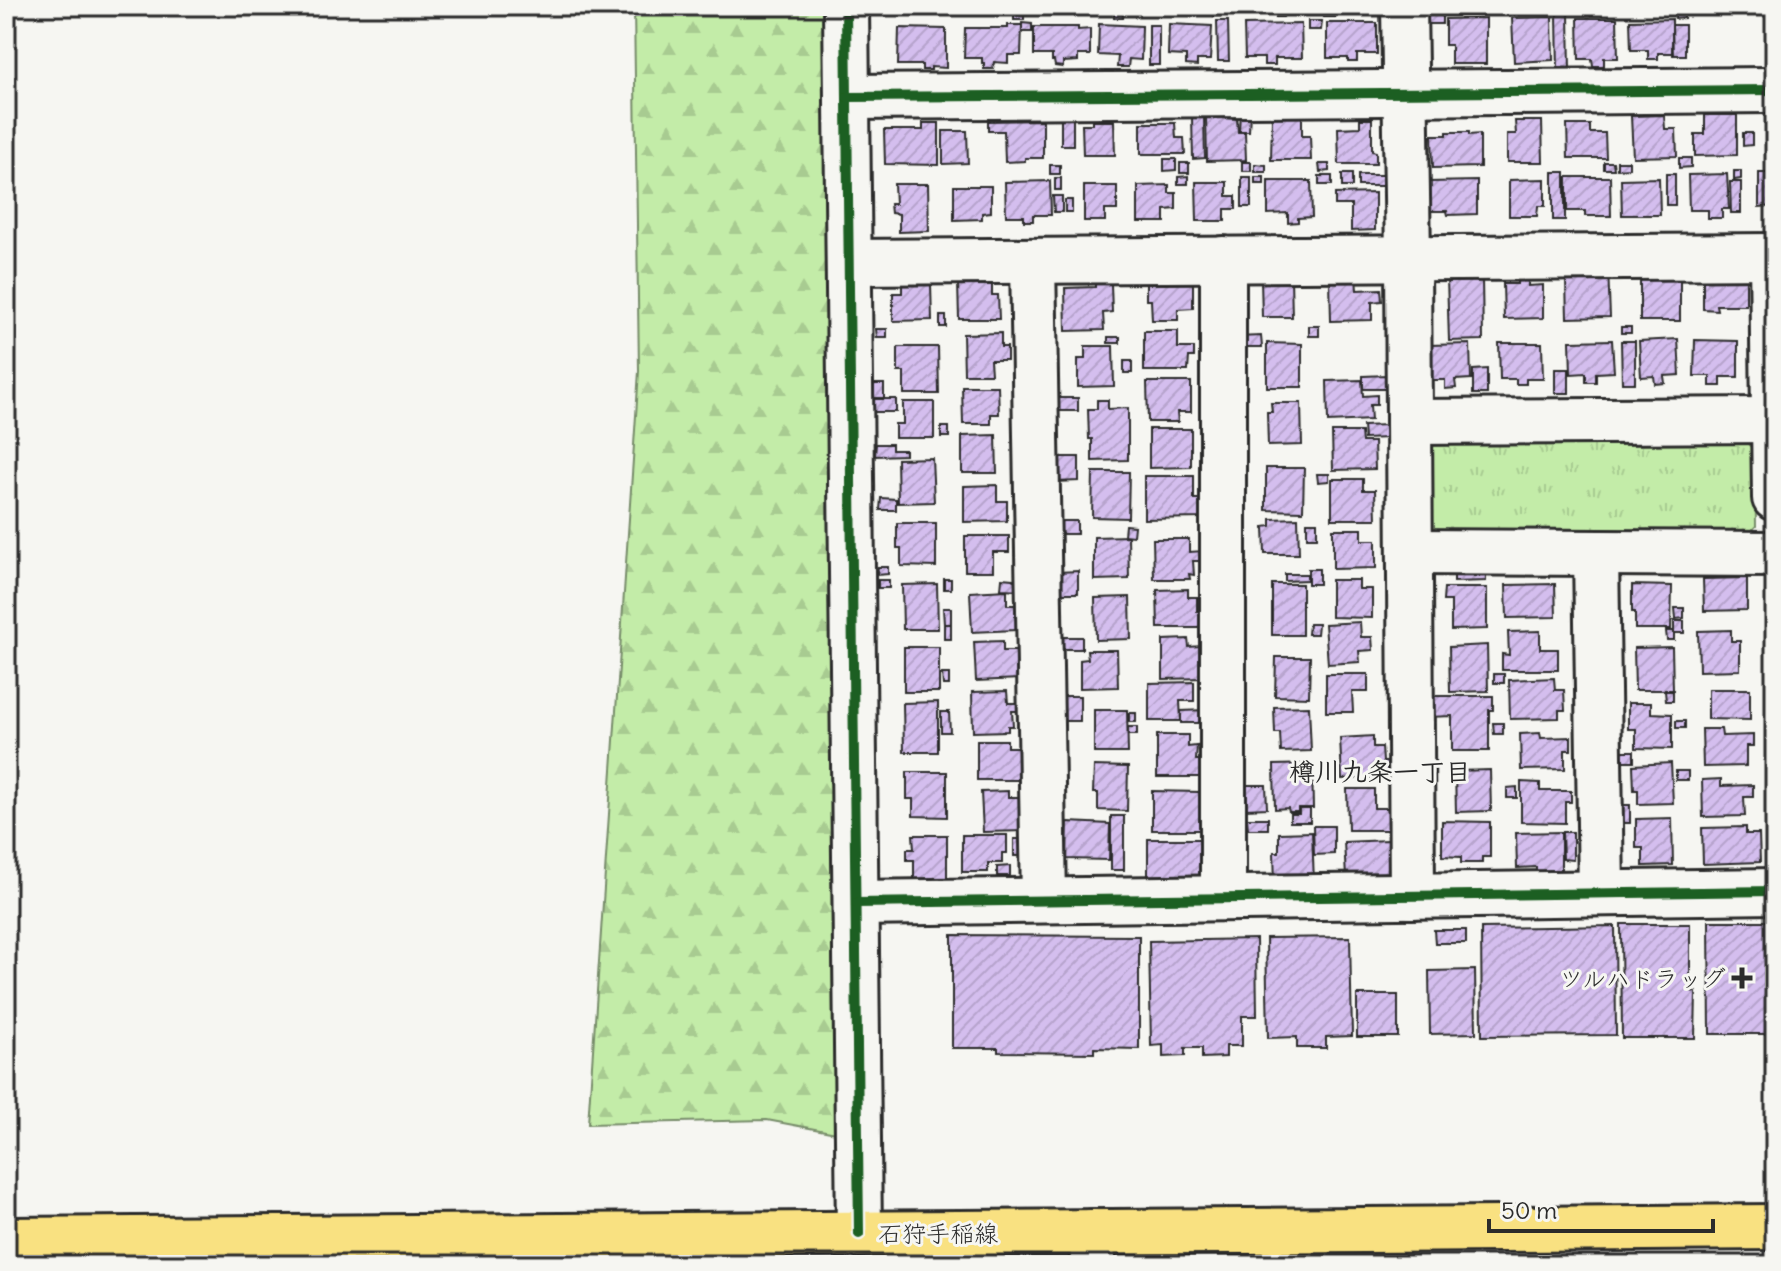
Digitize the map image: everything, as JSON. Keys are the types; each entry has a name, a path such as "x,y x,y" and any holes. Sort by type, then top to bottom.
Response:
{"main road":[{"name":"石狩手稲線","path":"6,1240 738,1250 859,1234 1092,1248 1775,1227"}],"street":[{"path":"846,6 859,1234"},
{"path":"1404,6 1412,896"},
{"path":"847,97 1775,90"},
{"path":"849,262 1773,256 1775,498"},
{"path":"1223,259 1223,898"},
{"path":"1033,261 1044,900"},
{"path":"1409,422 1774,420"},
{"path":"1410,552 1775,554"},
{"path":"1596,553 1601,893"},
{"path":"856,903 1775,891"}],"green space":[{"path":"634,6 828,6 832,944 836,1133 767,1120 588,1124 639,371"},
{"path":"1745,441 1755,451 1756,526 1746,536 1435,536 1425,527 1425,453 1434,443"}],"building":[{"path":"1055,6 1070,6 1070,13 1056,13"},
{"path":"1214,6 1223,6 1223,16 1214,16"},
{"path":"1272,6 1272,16 1263,16 1263,7"},
{"path":"1324,6 1336,6 1336,17 1324,17"},
{"path":"1277,7 1284,7 1283,17 1276,17"},
{"path":"1014,8 1024,8 1024,20 1014,20"},
{"path":"1123,8 1123,18 1114,18 1114,9"},
{"path":"1417,10 1442,10 1442,24 1418,24"},
{"path":"1675,11 1684,11 1684,18 1675,19"},
{"path":"1557,13 1569,13 1570,72 1558,73"},
{"path":"1552,17 1553,60 1514,62 1512,18"},
{"path":"1486,18 1486,64 1451,64 1451,45 1445,45 1445,19"},
{"path":"1578,18 1617,18 1618,58 1604,58 1604,66 1593,66 1592,59 1579,59"},
{"path":"1672,19 1672,53 1658,53 1658,59 1648,59 1648,50 1631,50 1630,20"},
{"path":"1217,21 1228,21 1229,61 1218,61"},
{"path":"1308,21 1322,21 1321,30 1308,30"},
{"path":"1022,23 1032,24 1032,32 1022,32"},
{"path":"1327,23 1377,23 1377,54 1357,54 1357,62 1348,62 1348,58 1327,58"},
{"path":"1099,24 1142,26 1141,60 1129,59 1128,67 1117,67 1118,56 1098,55"},
{"path":"1169,24 1212,26 1210,60 1197,60 1197,66 1186,65 1186,56 1168,55"},
{"path":"1301,24 1302,58 1275,58 1275,65 1264,65 1264,58 1245,58 1244,25"},
{"path":"1008,25 1022,25 1021,55 1008,55 1008,63 994,62 993,69 984,69 982,58 964,58 965,28 1008,28"},
{"path":"1149,25 1159,25 1159,65 1149,65"},
{"path":"1672,25 1685,25 1685,55 1673,55"},
{"path":"1034,27 1090,29 1090,55 1078,55 1078,61 1063,62 1063,67 1055,66 1052,55 1034,55"},
{"path":"899,28 946,29 946,68 922,70 922,65 898,65"},
{"path":"1240,113 1250,113 1249,131 1239,131"},
{"path":"1302,115 1302,136 1310,136 1311,160 1271,160 1272,117"},
{"path":"1664,115 1665,129 1676,129 1677,156 1633,157 1631,116"},
{"path":"1705,115 1737,115 1737,155 1695,156 1695,134 1705,134"},
{"path":"1061,116 1073,116 1073,145 1061,145"},
{"path":"1192,117 1204,117 1205,158 1193,159"},
{"path":"1206,117 1237,119 1238,132 1245,132 1246,160 1207,161"},
{"path":"1360,119 1372,119 1372,151 1376,152 1376,164 1339,164 1338,128 1360,127"},
{"path":"1043,120 1043,158 1005,162 1004,131 988,131 988,121"},
{"path":"1092,121 1114,121 1115,155 1083,155 1082,124 1092,124"},
{"path":"1515,121 1542,121 1543,162 1507,162 1507,134 1516,134"},
{"path":"1768,121 1775,121 1775,159 1769,160"},
{"path":"923,123 939,123 939,165 885,164 884,130 923,130"},
{"path":"1141,123 1175,123 1176,138 1184,138 1185,154 1141,154"},
{"path":"1567,125 1590,125 1590,133 1605,133 1606,158 1568,158"},
{"path":"943,131 967,131 968,163 943,164"},
{"path":"1447,132 1480,134 1480,167 1433,168 1432,135 1447,135"},
{"path":"1743,133 1752,133 1752,145 1743,146"},
{"path":"1679,158 1691,158 1691,167 1679,168"},
{"path":"1164,159 1176,159 1176,170 1164,171"},
{"path":"1617,161 1629,161 1629,168 1617,169"},
{"path":"1242,162 1251,162 1251,171 1242,171"},
{"path":"1604,162 1613,162 1614,169 1604,169"},
{"path":"1180,163 1189,163 1189,173 1180,173"},
{"path":"1255,164 1266,165 1266,172 1255,172"},
{"path":"1319,164 1329,164 1329,171 1320,172"},
{"path":"1050,165 1060,165 1060,174 1050,174"},
{"path":"1734,171 1741,171 1741,179 1734,180"},
{"path":"1553,172 1565,172 1565,220 1553,220"},
{"path":"1759,173 1775,173 1775,206 1759,207"},
{"path":"1342,174 1352,174 1352,187 1342,187"},
{"path":"1666,174 1675,174 1675,205 1666,205"},
{"path":"1727,174 1729,209 1722,209 1722,218 1708,218 1708,210 1689,210 1688,175"},
{"path":"1358,175 1382,175 1382,186 1358,186"},
{"path":"1188,176 1188,184 1178,184 1178,177"},
{"path":"1319,176 1332,176 1332,185 1319,185"},
{"path":"1242,177 1251,177 1251,207 1242,207"},
{"path":"1255,177 1264,177 1264,184 1255,184"},
{"path":"1567,177 1610,177 1611,216 1585,216 1585,211 1567,211"},
{"path":"1055,178 1061,178 1061,190 1055,190"},
{"path":"1659,178 1660,215 1622,215 1621,179"},
{"path":"1545,179 1545,206 1538,206 1537,216 1509,216 1509,180"},
{"path":"1050,181 1051,215 1033,215 1033,221 1024,221 1024,216 1006,216 1005,182"},
{"path":"1268,181 1311,181 1312,217 1298,218 1298,222 1288,223 1288,213 1268,214"},
{"path":"1477,181 1477,214 1448,215 1447,211 1428,211 1428,182"},
{"path":"1196,182 1227,182 1227,196 1236,196 1236,209 1225,209 1225,221 1197,221"},
{"path":"1730,182 1741,182 1741,213 1731,213"},
{"path":"894,184 928,184 929,231 899,232 899,214 891,213 890,204 895,204"},
{"path":"1169,185 1169,193 1176,193 1176,209 1165,210 1165,222 1138,222 1138,186"},
{"path":"954,186 991,186 991,212 982,213 982,219 954,220"},
{"path":"1084,186 1117,186 1117,210 1105,210 1105,221 1084,221"},
{"path":"1375,193 1375,230 1351,231 1351,205 1335,205 1335,194"},
{"path":"1053,196 1062,196 1062,212 1054,212"},
{"path":"1065,200 1072,200 1072,212 1065,212"},
{"path":"1590,268 1608,268 1610,317 1567,318 1566,281 1590,281"},
{"path":"1529,270 1528,286 1543,285 1543,318 1504,319 1503,284 1517,284 1517,271"},
{"path":"1703,273 1746,274 1746,305 1716,305 1717,310 1703,309"},
{"path":"1640,274 1680,274 1680,321 1640,321"},
{"path":"1291,278 1292,317 1262,317 1261,279"},
{"path":"1356,278 1357,290 1381,289 1382,301 1372,302 1372,320 1331,321 1330,279"},
{"path":"1447,278 1482,278 1483,340 1449,341"},
{"path":"1146,281 1193,281 1193,308 1178,309 1178,320 1152,320 1151,300 1146,300"},
{"path":"958,283 992,283 992,295 998,295 999,319 959,319"},
{"path":"902,284 931,284 932,320 893,321 893,293 902,293"},
{"path":"1095,284 1111,284 1112,312 1103,313 1104,330 1066,331 1065,288 1095,287"},
{"path":"940,316 946,316 946,327 940,327"},
{"path":"1309,326 1319,326 1319,336 1309,336"},
{"path":"1621,327 1631,327 1631,333 1621,333"},
{"path":"876,329 887,329 887,337 877,337"},
{"path":"1144,331 1178,331 1178,348 1194,348 1194,357 1189,357 1188,371 1144,371"},
{"path":"1001,333 1001,347 1007,347 1007,360 990,360 991,374 964,374 963,334"},
{"path":"1261,336 1262,347 1238,347 1237,337"},
{"path":"1108,337 1120,337 1120,343 1108,343"},
{"path":"1678,339 1680,375 1664,376 1665,383 1655,384 1654,376 1641,377 1639,341"},
{"path":"1612,340 1614,372 1596,373 1596,382 1586,382 1586,373 1571,374 1570,341"},
{"path":"1695,340 1738,341 1738,377 1721,377 1721,386 1710,386 1710,376 1694,376"},
{"path":"1621,341 1635,341 1635,383 1622,383"},
{"path":"1267,343 1302,344 1302,387 1267,387"},
{"path":"1499,343 1542,343 1543,379 1526,379 1526,384 1516,384 1516,379 1500,379"},
{"path":"1470,344 1471,379 1455,380 1456,388 1445,389 1445,380 1429,380 1428,345"},
{"path":"1085,346 1113,346 1114,386 1078,387 1078,359 1085,359"},
{"path":"898,347 938,347 939,394 904,394 904,372 898,372"},
{"path":"1124,361 1132,361 1132,373 1124,373"},
{"path":"1487,369 1487,394 1473,394 1473,370"},
{"path":"1555,369 1569,369 1569,393 1555,393"},
{"path":"1387,375 1387,389 1363,389 1363,376"},
{"path":"1362,380 1363,396 1377,395 1377,405 1370,405 1371,420 1328,422 1327,381"},
{"path":"1147,382 1191,382 1191,412 1177,412 1178,422 1148,422"},
{"path":"871,384 884,384 884,398 871,398"},
{"path":"962,386 998,386 999,414 991,414 991,424 963,424"},
{"path":"1055,398 1078,398 1078,411 1055,411"},
{"path":"872,399 896,399 896,412 872,412"},
{"path":"1097,400 1108,400 1108,409 1128,408 1128,460 1092,461 1088,409 1097,409"},
{"path":"903,402 934,402 934,438 895,438 895,424 903,424"},
{"path":"1271,403 1301,403 1302,445 1268,446 1267,412 1272,412"},
{"path":"1387,425 1388,438 1364,439 1363,426"},
{"path":"941,427 949,427 949,437 941,437"},
{"path":"1149,429 1191,429 1191,467 1149,468"},
{"path":"1332,432 1361,432 1362,442 1374,442 1375,469 1333,470"},
{"path":"996,435 997,473 962,473 962,436"},
{"path":"876,444 892,444 892,450 905,450 905,455 875,456"},
{"path":"1056,457 1079,457 1079,481 1056,482"},
{"path":"932,458 934,502 898,503 897,459"},
{"path":"1266,468 1304,468 1303,511 1266,510"},
{"path":"1093,472 1129,472 1128,518 1092,517"},
{"path":"1317,474 1329,474 1329,481 1318,482"},
{"path":"1144,476 1194,476 1194,499 1202,499 1203,518 1144,519"},
{"path":"1332,479 1363,479 1363,490 1375,490 1376,519 1332,519"},
{"path":"997,485 997,501 1007,501 1007,521 964,522 964,486"},
{"path":"881,498 896,499 896,510 880,510"},
{"path":"1298,518 1299,554 1265,554 1264,527 1271,526 1271,519"},
{"path":"1058,521 1077,521 1077,534 1058,534"},
{"path":"1307,522 1317,522 1317,537 1307,537"},
{"path":"897,523 936,523 936,567 901,566"},
{"path":"1125,525 1134,526 1133,536 1124,535"},
{"path":"1333,529 1362,529 1362,540 1376,540 1376,568 1333,569"},
{"path":"965,536 1009,536 1009,552 993,552 993,571 965,571"},
{"path":"1128,536 1129,579 1094,580 1094,537"},
{"path":"1153,539 1189,539 1189,552 1204,551 1204,561 1193,561 1194,575 1189,574 1190,579 1154,579"},
{"path":"878,567 888,567 888,574 877,575"},
{"path":"1486,568 1486,581 1454,582 1454,569"},
{"path":"1308,569 1319,569 1319,584 1308,584"},
{"path":"1078,571 1078,593 1058,593 1058,572"},
{"path":"1285,574 1307,574 1307,580 1285,581"},
{"path":"1002,578 1023,580 1023,590 1001,589"},
{"path":"1747,578 1747,610 1704,611 1703,579"},
{"path":"944,579 951,579 951,589 944,589"},
{"path":"878,580 889,580 889,588 878,588"},
{"path":"1331,580 1359,580 1359,589 1372,589 1372,618 1331,617"},
{"path":"937,584 938,629 903,629 902,585"},
{"path":"1272,584 1302,584 1302,635 1272,635"},
{"path":"1555,584 1556,617 1507,618 1506,585"},
{"path":"1632,585 1672,586 1671,629 1635,629"},
{"path":"1444,588 1487,588 1487,629 1451,630 1451,601 1443,601"},
{"path":"1188,589 1188,597 1197,597 1201,628 1158,628 1157,590"},
{"path":"1007,590 1007,605 1015,605 1016,630 972,632 970,592"},
{"path":"1130,597 1131,639 1096,640 1095,598"},
{"path":"943,608 951,608 951,624 944,624"},
{"path":"1675,608 1684,608 1684,618 1676,619"},
{"path":"1674,621 1684,621 1684,633 1674,633"},
{"path":"1360,622 1361,637 1372,637 1373,650 1359,651 1360,662 1328,664 1325,624"},
{"path":"944,624 951,624 951,639 944,639"},
{"path":"1309,624 1318,624 1317,634 1308,634"},
{"path":"1731,630 1731,641 1740,641 1740,670 1699,671 1698,631"},
{"path":"1540,631 1540,649 1558,649 1558,670 1502,670 1502,654 1509,655 1508,632"},
{"path":"1666,631 1674,631 1674,640 1667,640"},
{"path":"1060,637 1082,637 1082,649 1061,649"},
{"path":"1188,639 1189,647 1200,646 1200,656 1206,656 1206,678 1163,679 1163,640"},
{"path":"1003,641 1003,651 1019,651 1020,679 976,681 974,642"},
{"path":"1487,645 1488,691 1450,692 1449,647"},
{"path":"904,647 939,647 939,692 904,692"},
{"path":"1672,647 1673,690 1635,690 1634,648"},
{"path":"1087,650 1117,650 1118,687 1080,688 1080,660 1088,659"},
{"path":"1276,657 1310,657 1309,697 1275,696"},
{"path":"942,674 949,674 949,685 943,685"},
{"path":"1326,674 1368,674 1368,692 1352,692 1353,712 1326,712"},
{"path":"1494,674 1504,674 1504,683 1494,683"},
{"path":"1554,678 1555,690 1564,690 1565,710 1559,710 1559,718 1510,719 1509,680"},
{"path":"1194,682 1194,701 1180,701 1181,721 1149,721 1149,683"},
{"path":"1708,689 1750,689 1750,720 1708,719"},
{"path":"1007,691 1008,703 1022,703 1022,711 1012,711 1013,726 1008,726 1008,731 973,732 972,692"},
{"path":"1665,691 1673,691 1673,701 1666,701"},
{"path":"1060,696 1080,696 1080,721 1060,721"},
{"path":"1428,696 1493,696 1493,710 1489,710 1489,751 1452,751 1452,716 1428,717"},
{"path":"938,702 938,752 904,752 903,703"},
{"path":"1628,703 1651,703 1651,713 1672,714 1672,749 1636,748 1636,729 1628,729"},
{"path":"1309,706 1311,751 1281,752 1280,733 1275,733 1274,707"},
{"path":"1094,710 1127,710 1128,753 1094,753"},
{"path":"1205,710 1205,723 1181,723 1181,711"},
{"path":"941,712 949,712 950,732 941,732"},
{"path":"1129,713 1136,713 1136,722 1129,722"},
{"path":"1676,721 1685,721 1685,728 1676,728"},
{"path":"1493,723 1503,723 1503,734 1494,734"},
{"path":"1128,727 1137,727 1137,735 1128,735"},
{"path":"1702,729 1721,729 1722,736 1753,735 1753,746 1746,746 1746,766 1703,767"},
{"path":"1540,733 1541,738 1571,737 1571,750 1565,750 1565,769 1521,770 1520,734"},
{"path":"1157,735 1188,735 1188,747 1197,746 1196,760 1200,760 1201,777 1157,777"},
{"path":"1373,736 1373,747 1382,747 1383,762 1387,762 1387,777 1342,779 1340,738"},
{"path":"977,740 1007,740 1007,747 1018,747 1021,780 977,780"},
{"path":"1611,751 1634,751 1634,761 1611,761"},
{"path":"1671,763 1673,803 1638,804 1633,765"},
{"path":"1312,764 1313,808 1298,808 1298,812 1289,812 1288,808 1275,809 1274,765"},
{"path":"1094,766 1128,767 1127,811 1098,810 1098,793 1093,793"},
{"path":"1490,770 1491,811 1456,812 1455,771"},
{"path":"1676,771 1688,771 1688,780 1676,780"},
{"path":"907,772 947,772 947,817 913,816 913,799 907,799"},
{"path":"1721,779 1721,786 1753,785 1753,797 1744,797 1745,816 1703,817 1702,780"},
{"path":"1521,782 1540,783 1540,791 1571,791 1571,802 1565,802 1565,823 1521,822"},
{"path":"1246,785 1266,785 1267,808 1246,809"},
{"path":"1517,787 1517,798 1507,798 1507,788"},
{"path":"1347,789 1374,789 1374,808 1390,808 1391,830 1348,830"},
{"path":"1008,791 1008,797 1021,797 1027,831 983,832 981,792"},
{"path":"1152,791 1200,792 1204,817 1199,817 1199,830 1152,830"},
{"path":"1612,805 1630,805 1630,823 1612,823"},
{"path":"1299,809 1310,809 1310,822 1290,822 1290,814 1299,814"},
{"path":"1111,816 1124,816 1124,870 1111,870"},
{"path":"1247,818 1268,818 1268,829 1248,829"},
{"path":"1672,818 1673,865 1643,866 1643,848 1636,848 1636,819"},
{"path":"1442,821 1490,822 1490,857 1482,857 1482,863 1461,863 1461,857 1442,856"},
{"path":"1068,822 1110,824 1109,860 1067,859"},
{"path":"1313,826 1334,826 1334,854 1314,855"},
{"path":"1746,827 1746,834 1759,834 1760,862 1703,864 1702,828"},
{"path":"1312,832 1314,882 1275,883 1274,852 1279,852 1279,833"},
{"path":"1561,832 1561,872 1536,872 1536,867 1517,868 1516,833"},
{"path":"1562,832 1573,832 1573,860 1563,859"},
{"path":"913,835 947,835 947,880 914,880 914,860 907,860 907,849 914,849"},
{"path":"962,835 1007,835 1007,853 1002,853 1002,863 988,863 988,872 962,872"},
{"path":"1014,839 1021,839 1021,856 1014,856"},
{"path":"1148,839 1200,839 1200,876 1148,876"},
{"path":"1388,840 1390,875 1346,877 1344,842"},
{"path":"1010,866 1010,876 997,876 997,867"},
{"name":"ツルハドラッグ","path":"1709,921 1775,921 1775,1034 1710,1034"},
{"path":"1621,924 1690,924 1690,991 1696,992 1695,1038 1622,1038"},
{"path":"1615,926 1616,1035 1482,1036 1481,928"},
{"path":"1434,930 1466,930 1466,943 1435,943"},
{"path":"952,935 1139,936 1139,1049 1094,1048 1094,1053 952,1048"},
{"path":"1350,937 1352,1036 1326,1037 1326,1048 1297,1048 1297,1037 1268,1038 1266,938"},
{"path":"1256,939 1257,1016 1242,1016 1242,1046 1226,1046 1226,1057 1202,1058 1202,1048 1185,1048 1185,1056 1163,1057 1163,1045 1151,1046 1149,941"},
{"path":"1475,970 1476,1033 1430,1034 1429,971"},
{"path":"1357,995 1398,995 1398,1037 1357,1037"}],"cycle path":[{"path":"846,6 859,1234"},
{"path":"847,97 1775,90"},
{"path":"856,903 1775,891"}],"place":[{"name":"ツルハドラッグ","path":"1742,978"}],"district":[{"name":"樽川九条一丁目","path":"1380,771"}]}
